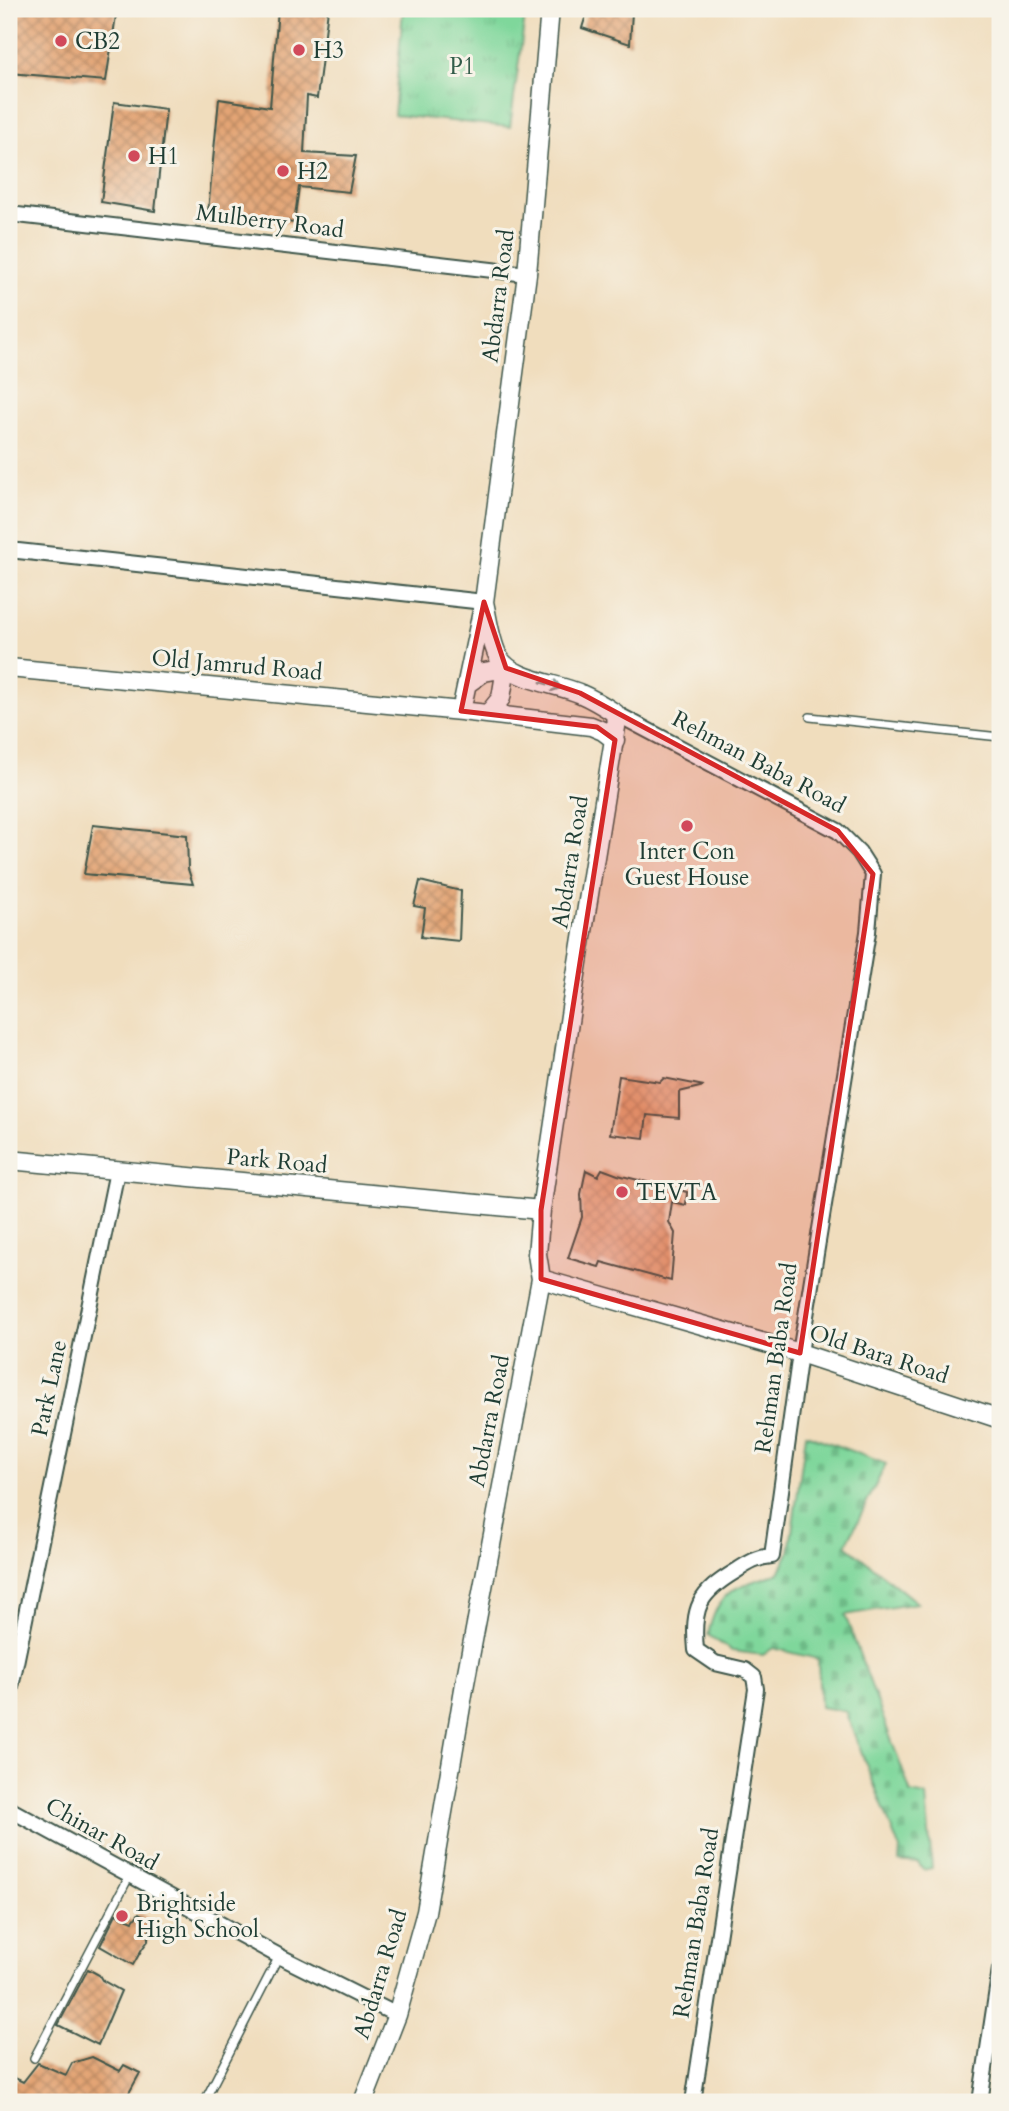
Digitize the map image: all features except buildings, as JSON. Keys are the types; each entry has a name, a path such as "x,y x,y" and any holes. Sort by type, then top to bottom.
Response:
{"street":[{"name":"Abdarra Road","path":"461,711 484,602 527,274 551,9"},
{"name":"Mulberry Road","path":"9,214 527,274"},
{"path":"9,550 484,602 498,656 506,668 501,698 488,714"},
{"name":"Old Jamrud Road","path":"9,668 488,714 597,727 615,740"},
{"path":"467,684 484,672 506,668 540,682 580,693 615,713 615,740"},
{"name":"Rehman Baba Road","path":"615,713 838,831 859,852 873,874 868,932 800,1353 772,1556 751,1562 711,1587 696,1615 696,1650 715,1663 745,1670 754,1677 756,1689 693,2102"},
{"name":"Abdarra Road","path":"363,2102 397,2015 426,1912 541,1279 537,1254 541,1210 615,740"},
{"name":"Park Road","path":"9,1160 541,1210"},
{"name":"Park Lane","path":"9,1697 117,1171"},
{"name":"Old Bara Road","path":"541,1279 800,1353 1000,1419"},
{"name":"Chinar Road","path":"9,1809 279,1956 397,2015"},
{"path":"979,2102 1000,1969"}],"lane":[{"path":"810,718 1000,737"},
{"path":"34,2058 130,1875"},
{"path":"204,2102 279,1956"}],"highlighted area":[{"path":"484,602 506,668 580,693 838,831 873,874 800,1353 541,1279 541,1210 615,740 597,727 461,711"}],"green space":[{"name":"P1","path":"403,9 526,9 510,127 394,115"},
{"path":"806,1434 886,1464 846,1545 917,1603 845,1615 911,1793 926,1796 932,1868 923,1870 918,1863 899,1861 900,1850 845,1711 820,1707 818,1659 773,1648 763,1655 732,1651 708,1635 717,1607 724,1598 741,1586 779,1573 789,1553"}],"place":[{"name":"CB2","path":"61,41"},
{"name":"H3","path":"299,50"},
{"name":"H1","path":"134,156"},
{"name":"H2","path":"283,171"},
{"name":"Inter Con Guest House","path":"687,826"},
{"name":"TEVTA","path":"622,1192"},
{"name":"Brightside High School","path":"122,1916"}]}
